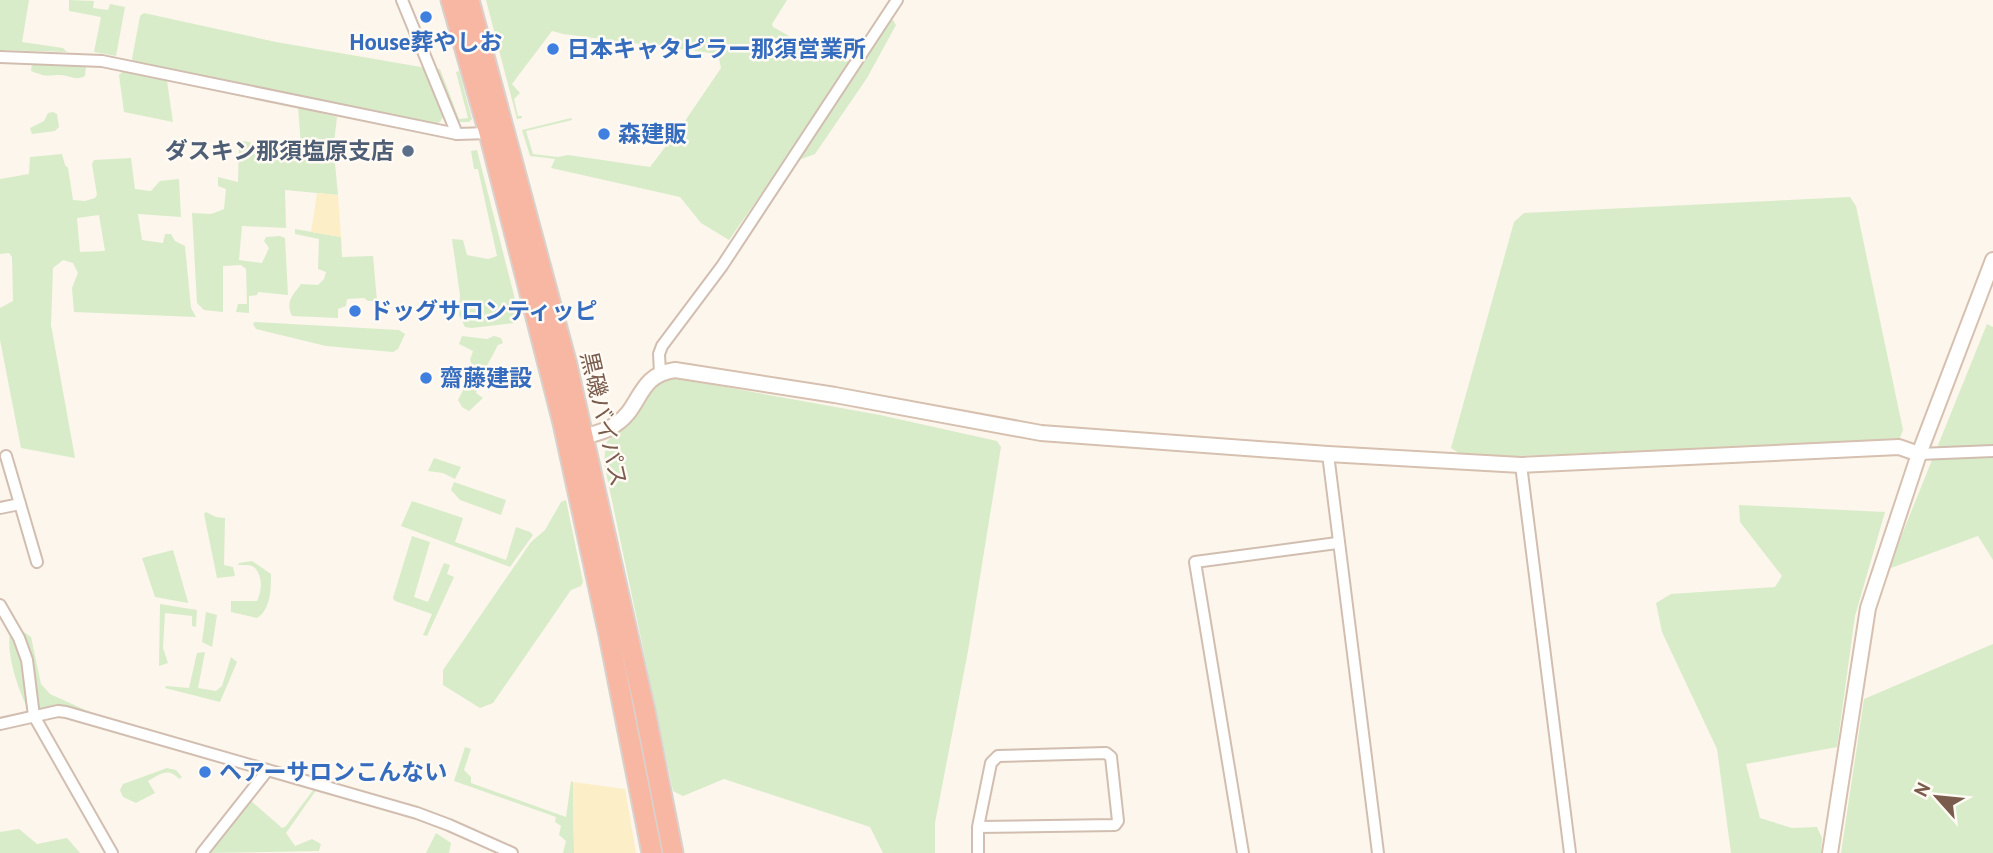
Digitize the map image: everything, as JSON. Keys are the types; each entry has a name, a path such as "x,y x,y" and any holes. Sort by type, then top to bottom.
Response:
{"highway":[{"name":"黒磯バイパス","path":"451,0 497,132"},
{"name":"黒磯バイパス","path":"469,0 497,132 645,710 673,853"},
{"name":"黒磯バイパス","path":"575,438 652,853"}],"street":[{"path":"402,0 457,134"},
{"path":"660,373 659,354 662,346 722,266 897,0"},
{"path":"0,57 102,61 457,134 497,132"},
{"path":"1830,853 1868,608 1919,454 1993,260"},
{"path":"575,438 618,424 647,383 660,373 674,370 1041,433 1328,454 1521,465 1899,447 1919,454 1993,451"},
{"path":"1328,454 1337,543 1378,853"},
{"path":"6,456 37,562"},
{"path":"1521,465 1570,853"},
{"path":"0,508 20,504"},
{"path":"1243,853 1195,562 1337,543"},
{"path":"0,605 19,638 27,660 34,716 112,853"},
{"path":"0,724 66,712 417,813 512,853"},
{"path":"978,827 1115,825 1118,821 1111,757 1106,753 998,756 990,763 978,827 978,853"},
{"path":"202,853 267,771"}],"green space":[{"path":"0,0 29,0 22,42 63,48 67,52 0,50"},
{"path":"69,0 94,1 93,8 108,10 110,4 125,7 116,56 94,52 101,17 69,11"},
{"path":"486,0 787,0 772,24 773,27 798,41 807,38 849,62 857,63 888,19 893,20 896,25 867,78 815,154 780,167 729,240 701,223 680,197 551,168 555,159 530,156 522,130 571,118 572,120 526,131 533,154 558,157 568,155 650,167 721,68 718,54 552,31 512,84 520,93 514,99 518,116 522,116 517,119"},
{"path":"144,13 276,42 421,67 444,115 440,122 432,125 134,62 132,59 140,16"},
{"path":"32,64 86,67 85,76 76,78 44,75 31,71"},
{"path":"437,69 440,69 459,119 468,118 456,72 459,71 472,119 469,122 457,122"},
{"path":"124,70 163,77 167,81 173,122 124,112 119,75"},
{"path":"298,107 337,117 333,152 301,146"},
{"path":"48,113 57,114 59,127 55,131 32,134 30,128 44,121"},
{"path":"244,141 283,149 286,160 291,160 294,154 301,153 335,163 338,195 285,190 286,228 242,226 239,260 262,263 269,248 264,241 266,237 285,238 288,295 258,292 257,295 249,296 249,313 236,312 238,304 247,304 246,269 241,265 223,266 223,312 204,310 197,303 192,213 211,214 224,209 226,189 218,186 218,177 238,182 239,147"},
{"path":"477,150 520,319 515,323 472,328 465,327 459,315 460,295 452,239 463,240 467,255 488,259 497,256 478,169 474,169 471,151"},
{"path":"62,154 68,168 73,200 85,201 97,195 92,164 94,160 131,158 135,189 151,191 160,181 179,179 181,217 138,214 142,240 163,243 165,234 171,234 175,241 185,246 191,308 196,317 74,312 72,288 78,273 73,263 63,260 53,268 51,325 75,458 21,448 0,340 0,308 13,301 12,257 9,253 0,254 0,179 29,174 30,157","holes":["99,215 105,251 80,252 77,218"]},
{"path":"1850,197 1856,206 1903,430 1899,440 1518,456 1462,455 1451,448 1514,222 1524,213"},
{"path":"295,229 341,237 342,257 373,256 377,301 364,298 347,299 346,306 338,309 338,318 292,316 290,303 301,284 318,285 326,272 318,269 319,239 295,234"},
{"path":"253,324 399,330 405,334 398,349 393,352 326,346 256,329"},
{"path":"1987,324 1993,327 1993,560 1978,536 1888,569"},
{"path":"462,336 487,339 494,336 501,338 503,343 498,345 482,375 476,393 483,398 469,411 462,407 458,400 474,369 470,360 473,351 459,344"},
{"path":"670,377 880,415 997,441 1001,447 968,651 935,823 935,853 883,853 870,827 724,779 683,796 673,791 604,463 606,443 655,385"},
{"path":"434,458 461,467 455,479 443,473 428,471"},
{"path":"454,482 506,500 501,515 460,500 451,490"},
{"path":"566,500 583,582 581,586 571,590 493,703 480,708 443,685 443,670 531,542 545,530 561,502"},
{"path":"412,501 463,518 455,542 506,560 516,527 533,535 510,567 401,526"},
{"path":"1739,505 1885,512 1855,616 1837,747 1746,764 1760,818 1792,828 1817,827 1822,838 1821,853 1731,853 1717,749 1662,632 1656,603 1671,594 1775,587 1782,576 1740,522"},
{"path":"206,512 225,518 224,565 233,567 235,576 217,578 204,514"},
{"path":"412,536 430,542 414,597 428,602 444,563 450,565 447,574 454,577 427,636 423,635 432,614 393,598"},
{"path":"173,550 188,603 155,597 142,558"},
{"path":"252,561 271,574 268,604 257,618 231,612 231,601 257,601 261,584 258,572 252,566 238,565"},
{"path":"160,604 197,610 196,627 192,626 192,616 165,613 163,648 168,663 159,666"},
{"path":"206,612 217,615 212,647 202,642"},
{"path":"15,626 31,637 41,684 50,694 92,713 93,717 29,710 12,665 9,641"},
{"path":"1993,644 1993,853 1841,853 1864,699"},
{"path":"205,652 198,688 216,691 222,686 231,657 237,662 220,702 165,688 189,688 197,653"},
{"path":"465,747 471,749 464,770 471,777 471,783 566,817 571,781 573,782 574,853 563,853 566,841 559,835 561,826 555,822 556,817 454,781"},
{"path":"167,768 176,770 182,777 179,779 171,773 156,776 148,781 155,793 136,803 123,797 120,790 123,784"},
{"path":"314,789 317,789 286,833 295,846 312,839 321,844 319,851 207,853 249,799 282,828"},
{"path":"19,829 37,844 67,838 80,853 0,853 0,832"},
{"path":"436,833 451,843 449,853 426,853"}],"sand":[{"path":"317,193 338,195 341,237 311,232"},
{"path":"573,782 625,789 636,853 574,853"}],"place":[{"name":"House葬やしお","path":"426,17"},
{"name":"日本キャタピラー那須営業所","path":"553,49"},
{"name":"森建販","path":"604,134"},
{"name":"ダスキン那須塩原支店","path":"408,151"},
{"name":"ドッグサロンティッピ","path":"355,311"},
{"name":"齋藤建設","path":"426,378"},
{"name":"ヘアーサロンこんない","path":"205,772"}]}
